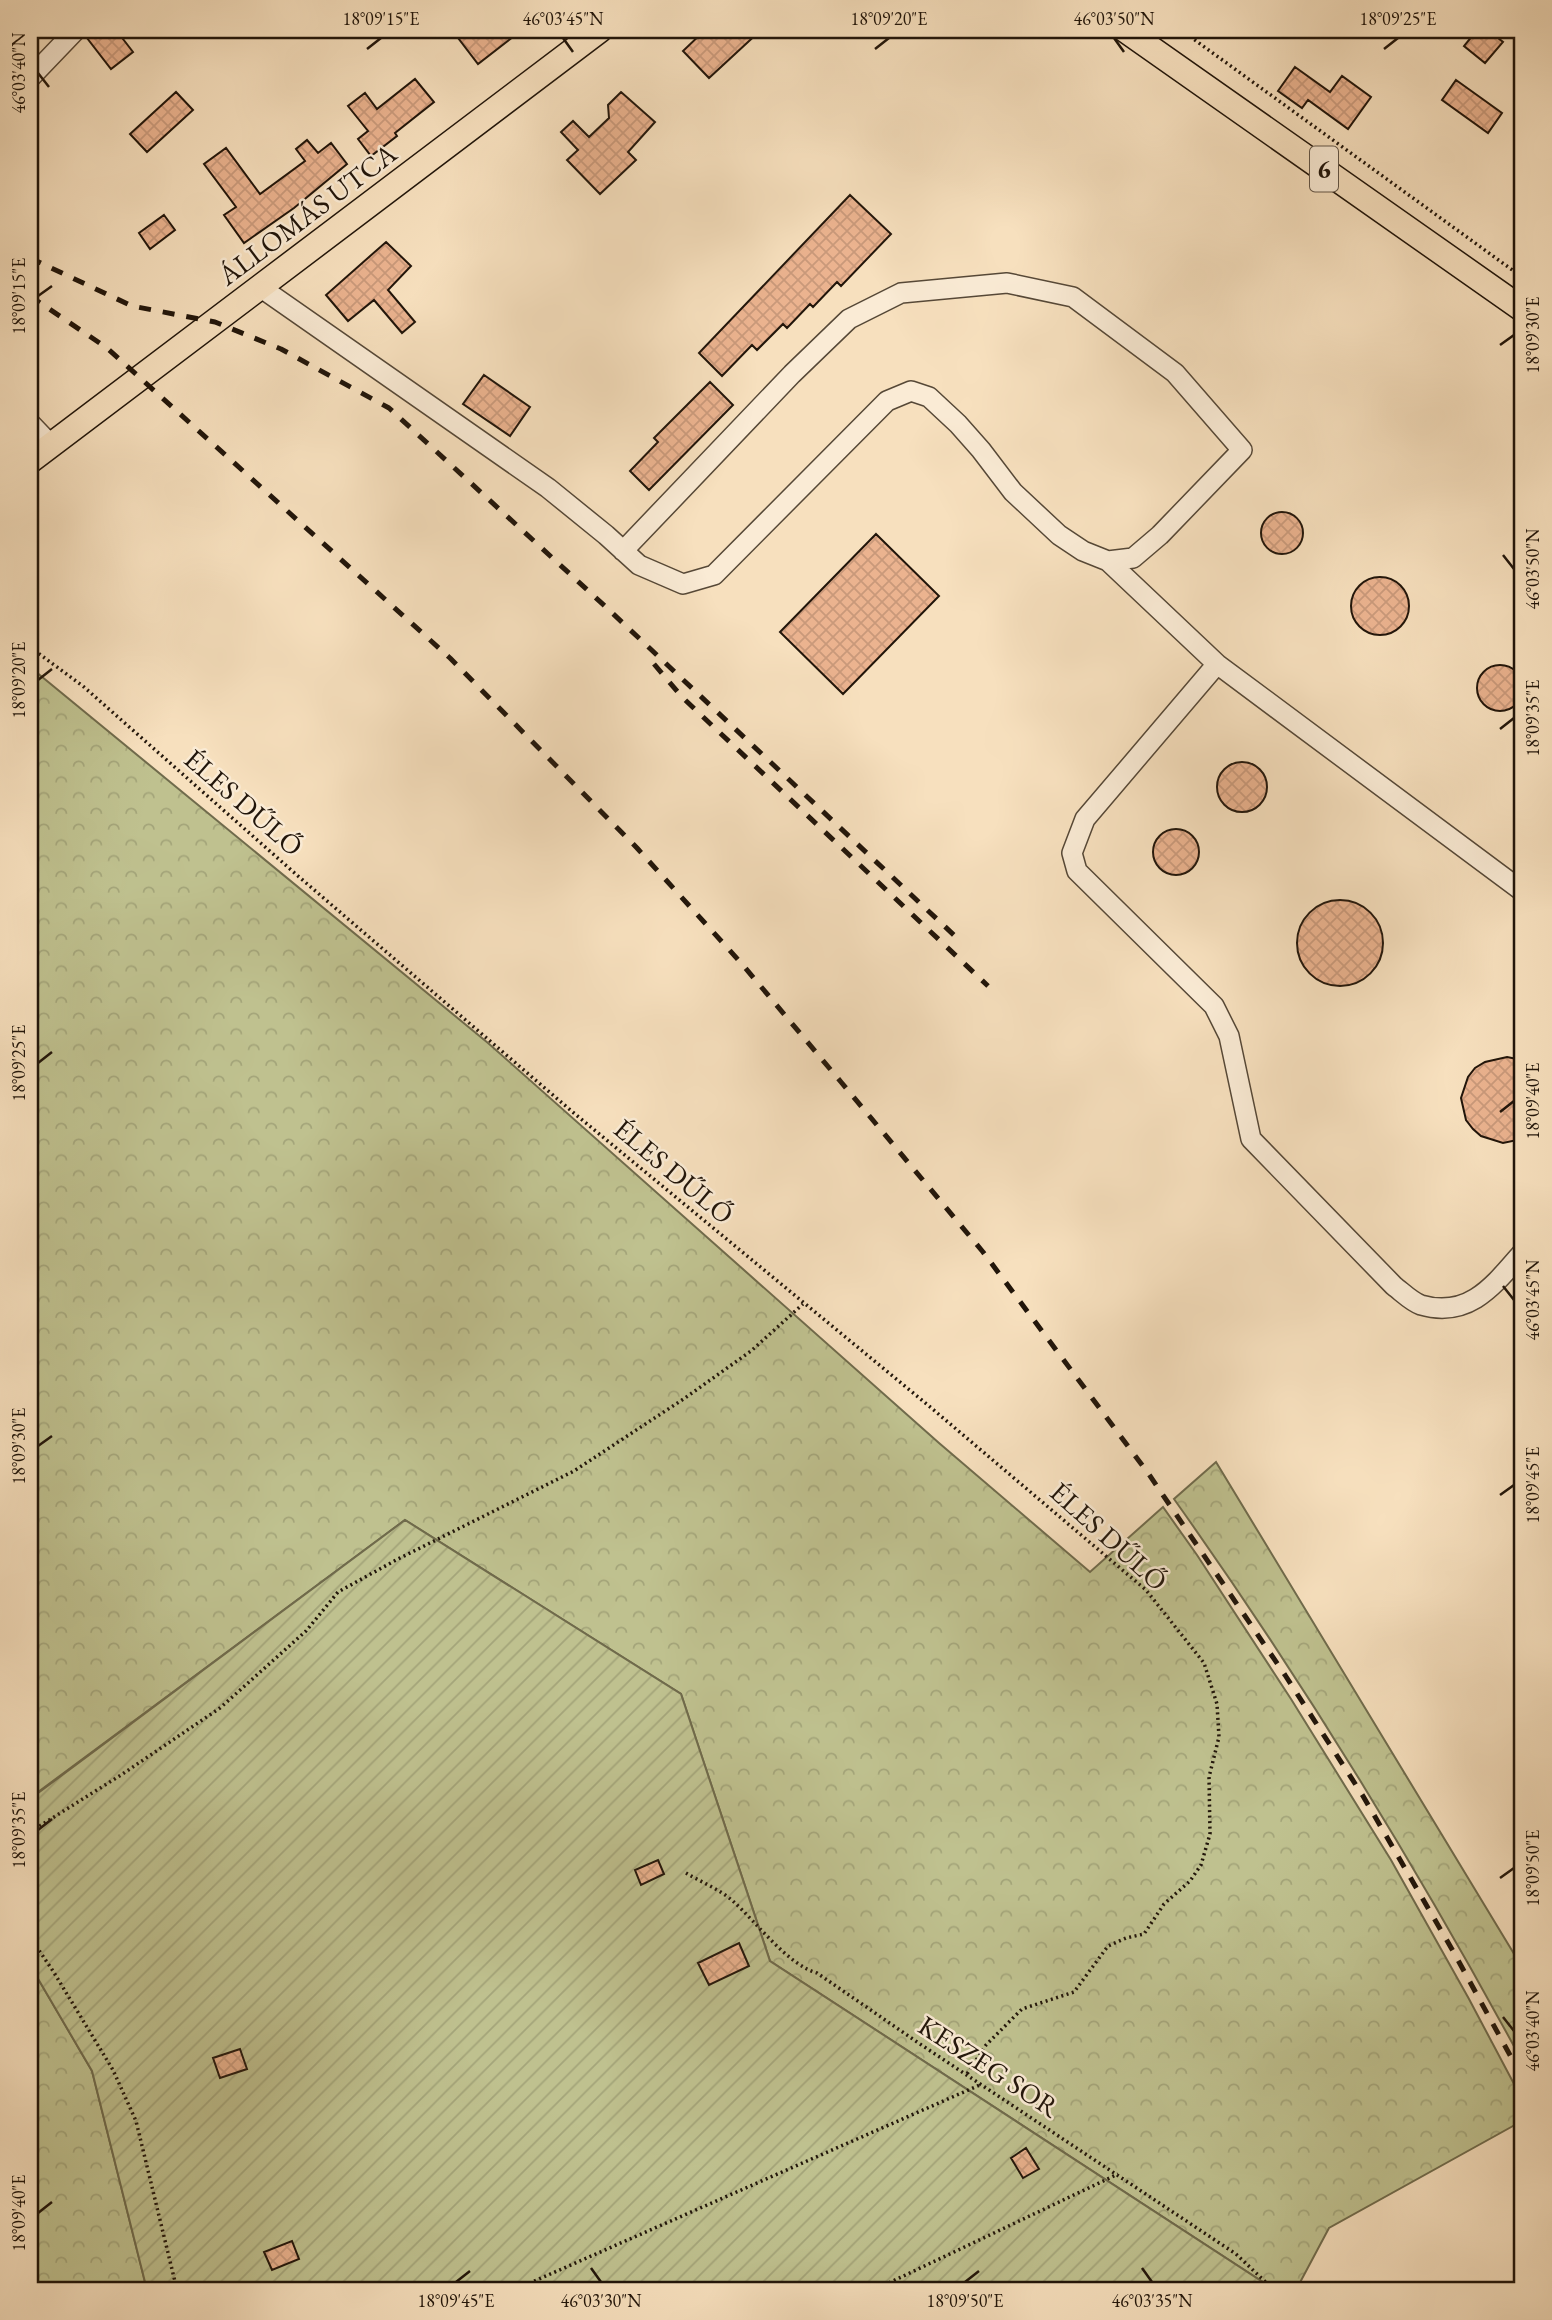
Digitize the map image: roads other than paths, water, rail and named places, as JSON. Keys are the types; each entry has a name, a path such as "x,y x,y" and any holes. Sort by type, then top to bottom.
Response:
{"main road":[{"name":"ÁLLOMÁS UTCA","path":"30,461 600,30"},
{"name":"6","path":"1125,30 1522,309"}],"street":[{"path":"30,78 76,30"},
{"path":"623,551 792,374 849,319 901,293 1007,283 1073,297 1175,373 1242,450 1160,535 1133,558 1108,561"},
{"path":"260,287 548,488 639,565 683,584 714,575 887,401 911,391 929,397 981,450 1013,492 1059,535 1083,551 1108,561 1217,664 1522,891"},
{"path":"30,423 51,446"},
{"path":"1217,664 1085,819 1072,853 1077,871 1214,1006 1229,1036 1251,1139 1394,1286 1420,1305 1453,1309 1486,1293 1522,1253"}],"railway":[{"path":"30,258 132,306 215,322 281,349 389,408 607,608 957,938"},
{"path":"30,296 107,348 450,658 637,848 742,964 841,1082 983,1252 1148,1473 1285,1675 1363,1796 1522,2077"},
{"path":"654,664 682,697 988,986"}]}
